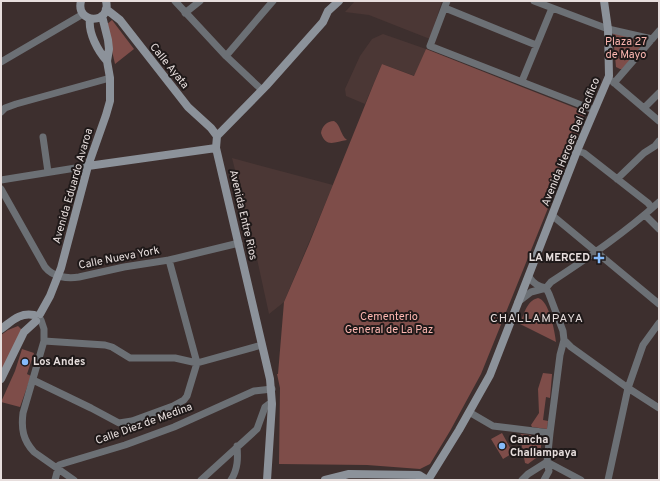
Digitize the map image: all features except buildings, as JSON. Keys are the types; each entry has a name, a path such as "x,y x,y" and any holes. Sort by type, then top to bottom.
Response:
{"main road":[{"path":"217,136 262,90 323,22 328,12 339,1"},
{"path":"604,1 612,80"},
{"name":"Avenida Eduardo Avaroa","path":"80,2 80,9 86,16 97,45 108,61"},
{"path":"86,16 97,18 105,9"},
{"name":"Avenida Eduardo Avaroa","path":"1,379 24,332 38,318 50,296 58,276 88,166 106,116 110,101 110,78 105,9"},
{"name":"Calle Ayata","path":"105,9 120,20 188,107 211,128 217,136"},
{"name":"Avenida Heroes Del Pacífico","path":"427,480 490,375 594,110 612,80"},
{"name":"Avenida Entre Rios","path":"217,136 216,148 272,389 267,480"},
{"path":"88,166 216,148"},
{"path":"1,329 20,316 27,314 38,318"},
{"path":"326,480 349,474 357,474 419,476 427,480"}],"street":[{"path":"175,1 226,56 262,90"},
{"path":"185,13 200,1"},
{"path":"226,56 273,1"},
{"path":"534,1 608,29 652,39"},
{"path":"536,45 446,4 430,46 594,110"},
{"path":"522,81 552,8"},
{"path":"1,62 9,56 86,16"},
{"path":"659,31 612,80 659,121"},
{"path":"1,112 5,108 16,104 110,78"},
{"path":"644,108 659,93"},
{"path":"43,137 48,172"},
{"path":"617,179 644,153 659,142"},
{"path":"578,150 584,153 648,203 652,208"},
{"path":"1,180 88,166"},
{"path":"1,189 45,267 51,273 58,276"},
{"path":"518,302 531,292 546,288 551,282 597,252 645,215 659,202"},
{"path":"645,215 659,229"},
{"path":"553,216 659,304"},
{"name":"Calle Nueva York","path":"58,276 72,278 124,267 169,260 239,243"},
{"path":"33,380 119,423 127,422 173,406 184,400 187,396 197,363 169,260"},
{"path":"529,277 533,283 546,288"},
{"path":"544,480 549,471 547,462 550,433 560,355 564,340 563,331 546,288"},
{"path":"38,318 44,329 44,341 23,413 22,425 24,435 29,447 34,452 74,480"},
{"path":"608,480 628,388 643,345 659,323"},
{"path":"564,340 571,347 628,388 659,408"},
{"path":"44,341 105,345 130,358 175,358 197,363 262,344"},
{"name":"Calle Diez de Medina","path":"58,470 59,465 125,445 174,427 254,391 272,389"},
{"path":"201,480 257,429 265,407 268,404 272,404"},
{"path":"469,412 493,426 550,433"},
{"path":"231,480 238,459 237,446"},
{"path":"522,480 528,474 547,462"},
{"path":"547,462 581,480"},
{"path":"55,480 58,470"}],"shaded area":[{"path":"355,1 442,1 430,39 369,15 345,12"},
{"path":"383,34 426,49 415,76 382,64 365,104 346,96 345,89 360,56 372,39"},
{"path":"232,158 333,185 284,302 269,314 254,245"}],"green space":[{"path":"112,20 134,49 115,64 106,25"},
{"name":"Plaza 27 de Mayo","path":"614,33 644,40 645,42 623,69 616,67"},
{"name":"Cementerio General de La Paz","path":"426,49 583,111 584,119 481,374 430,464 420,469 367,465 279,464 280,388 277,374 284,302 382,64 414,76"},
{"path":"334,121 347,140 329,143 323,138 321,133 324,126 329,122"},
{"path":"538,298 542,300 548,310 553,324 556,342 520,324 528,305"},
{"path":"18,326 22,330 1,375 1,335"},
{"path":"22,349 34,353 27,374 31,376 20,407 1,402 15,371"},
{"path":"543,373 552,374 550,398 546,397 543,420 548,421 547,429 532,427 531,425 539,413 538,389"},
{"name":"Cancha Challampaya","path":"502,433 513,453 503,459 491,439"},
{"path":"521,434 540,436 542,438 540,455 528,464 525,463 520,436"}],"place":[{"name":"LA MERCED","path":"599,258"},
{"name":"Los Andes","path":"25,362"},
{"name":"Cancha Challampaya","path":"502,446"}],"district":[{"name":"CHALLAMPAYA","path":"537,319"}]}
